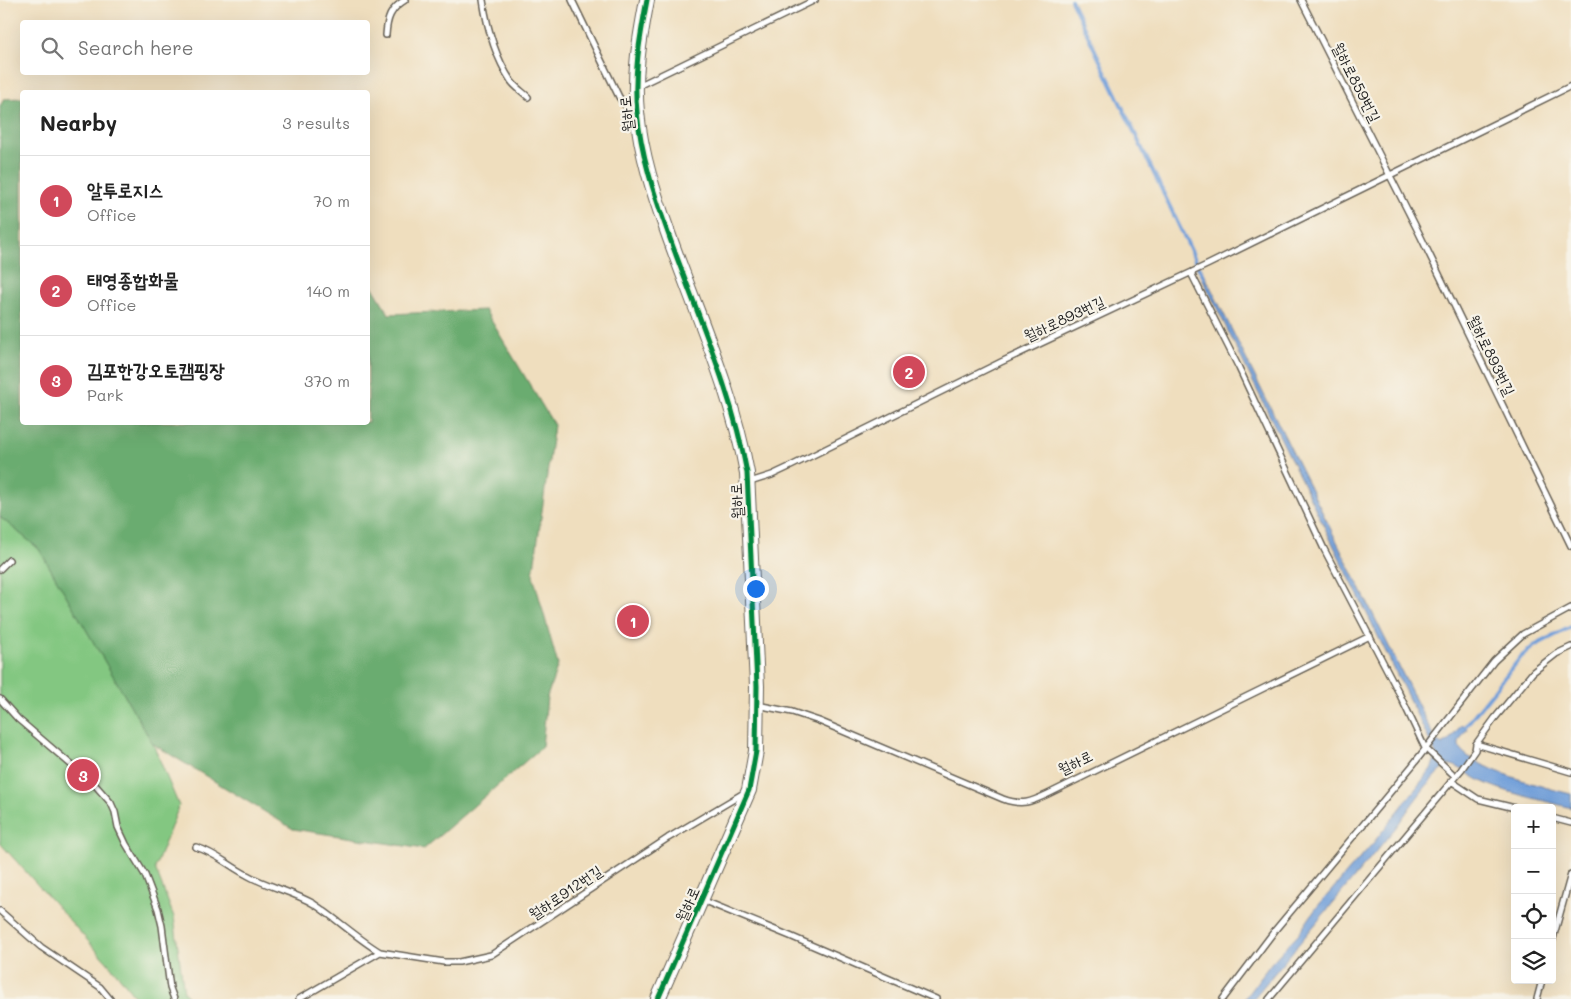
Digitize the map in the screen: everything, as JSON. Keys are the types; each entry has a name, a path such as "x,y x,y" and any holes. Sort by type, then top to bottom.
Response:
{"street":[{"name":"월하로","path":"647,0 636,71 637,112 643,150 657,201 714,358 742,447 747,482 757,705 756,751 749,790 658,999"}],"lane":[{"path":"386,35 390,13 397,5 406,0"},
{"path":"483,0 491,37 503,66 512,83 528,97"},
{"path":"572,0 616,92 625,104 637,112"},
{"name":"월하로","path":"636,88 815,0"},
{"name":"월하로859번길","path":"1301,0 1390,175"},
{"name":"월하로893번길","path":"747,482 789,467 1001,362 1193,272 1571,86"},
{"name":"월하로893번길","path":"1390,175 1571,546"},
{"path":"1193,272 1333,567 1427,748 1455,776"},
{"path":"0,569 9,560"},
{"path":"1223,999 1276,929 1427,748 1494,661 1523,634 1571,608"},
{"name":"월하로","path":"757,705 792,712 819,721 988,793 1014,803 1025,803 1048,794 1370,636"},
{"path":"1269,999 1461,770 1495,718 1533,672 1556,654 1571,647"},
{"path":"0,699 18,719 96,786 111,803 118,827 126,844 145,874 158,909 170,988 174,999"},
{"path":"1476,747 1571,772"},
{"path":"1451,781 1478,799 1511,807"},
{"name":"월하로912번길","path":"196,847 220,857 244,874 264,884 314,904 360,940 380,952 444,962 459,962 491,955 668,838 749,790"},
{"path":"1556,819 1571,823"},
{"path":"1553,939 1571,874"},
{"name":"월하로","path":"702,900 936,999"},
{"path":"0,911 41,947 100,987 110,999"},
{"path":"299,999 380,952"},
{"path":"1537,999 1541,984"}],"green space":[{"path":"20,98 20,425 370,425 370,282 389,314 485,310 554,425 533,575 558,665 547,697 542,747 424,849 293,829 153,744 39,549 0,517 0,106 4,99"},
{"path":"0,517 39,549 153,744 179,806 155,868 174,917 184,992 189,999 137,999 115,971 0,843"}],"water":[{"path":"1200,274 1204,274 1436,741 1442,745 1449,741 1462,724 1467,729 1460,739 1459,746 1465,754 1476,762 1510,776 1571,794 1571,808 1500,789 1479,780 1459,768 1449,765 1429,783 1397,826 1253,999 1244,999 1272,962 1299,933 1317,907 1374,842 1431,769 1436,754"}],"waterway":[{"path":"1071,0 1204,278"},
{"path":"1463,729 1521,657 1534,646 1571,627"}],"cycle path":[{"path":"647,0 636,84 639,128 653,189 723,381 747,473 757,686 756,751 749,790 658,999"}],"place":[{"name":"태영종합화물","path":"909,372"},
{"name":"알투로지스","path":"633,621"},
{"name":"김포한강오토캠핑장","path":"83,775"}]}
